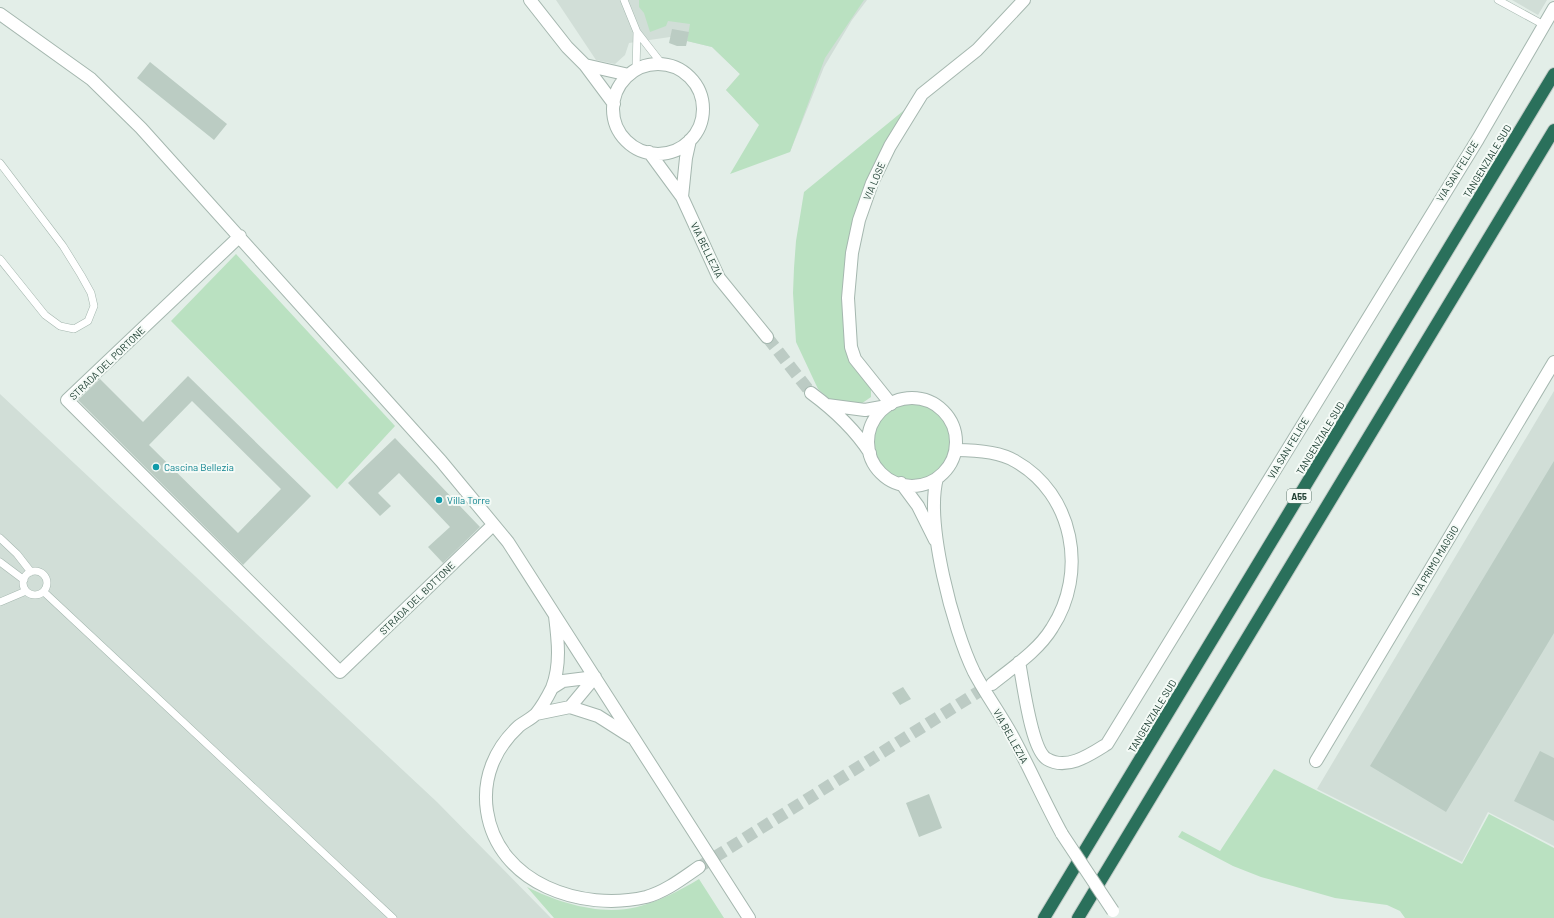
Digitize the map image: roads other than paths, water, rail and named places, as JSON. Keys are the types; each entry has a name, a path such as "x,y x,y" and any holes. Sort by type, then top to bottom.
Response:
{"highway":[{"name":"TANGENZIALE SUD","path":"1044,918 1554,74"},
{"path":"1078,918 1554,130"}],"street":[{"path":"530,0 567,47 586,65 614,104"},
{"name":"VIA LOSE","path":"889,405 855,359 851,347 848,298 852,253 859,220 872,182 890,146 922,94 977,50 1024,0"},
{"name":"VIA SAN FELICE","path":"1019,662 1031,725 1038,747 1046,759 1056,762 1070,762 1083,758 1107,744 1478,139 1554,8"},
{"path":"0,14 91,79 141,128 240,236 440,461 508,542 749,918"},
{"path":"662,64 676,68 688,75 697,86 702,100 703,114 698,128 690,140 681,148 659,154 648,152 631,144 620,133 615,120 614,104 618,90 633,72 649,65 662,64"},
{"path":"586,65 633,72"},
{"path":"682,197 686,158 690,140"},
{"name":"VIA BELLEZIA","path":"648,152 682,197 719,278 767,337"},
{"name":"STRADA DEL PORTONE","path":"240,236 67,400 340,672"},
{"name":"VIA PRIMO MAGGIO","path":"1316,761 1554,362"},
{"name":"VIA BELLEZIA","path":"811,393 827,405 857,433 876,467 889,479 901,483 916,485 927,483 937,478 949,466 956,450 955,432 944,411 933,403 922,399 903,399 889,405 865,410 827,405"},
{"name":"VIA BELLEZIA","path":"870,454 869,434 873,423 879,413 889,405"},
{"path":"956,450 985,452 1014,460 1047,487 1065,517 1072,551 1071,583 1066,600 1053,628 1043,640 992,684"},
{"name":"VIA BELLEZIA","path":"937,478 934,489 934,505 939,549 955,627 974,672 1014,738 1062,834 1116,915"},
{"name":"VIA BELLEZIA","path":"901,483 918,506 939,549"},
{"name":"STRADA DEL BOTTONE","path":"340,672 493,525"},
{"path":"554,614 558,649 556,671 552,688 536,714 519,726 503,744 491,764 486,786 487,810 492,832 500,849 512,864 538,882 566,896 603,900 647,896 675,884 699,867"},
{"path":"552,688 563,681 595,677"},
{"path":"570,707 595,677"},
{"path":"536,714 570,707 598,716 635,740"}],"lane":[{"path":"624,0 637,32 662,64"},
{"path":"1498,0 1544,25"},
{"path":"633,72 637,32"},
{"path":"0,163 63,246 91,293 94,306 88,321 74,329 60,326 45,315 0,259"},
{"path":"0,538 17,554 31,572"},
{"path":"0,562 24,580"},
{"path":"31,572 39,572 45,576 47,584 44,592 37,596 29,594 24,588 24,580 31,572"},
{"path":"0,602 26,591"},
{"path":"44,592 393,918"}],"tunnel":[{"path":"767,337 811,393"},
{"path":"699,867 991,684"}],"place":[{"name":"Cascina Bellezia","path":"156,467"},
{"name":"Villa Torre","path":"439,500"}]}
